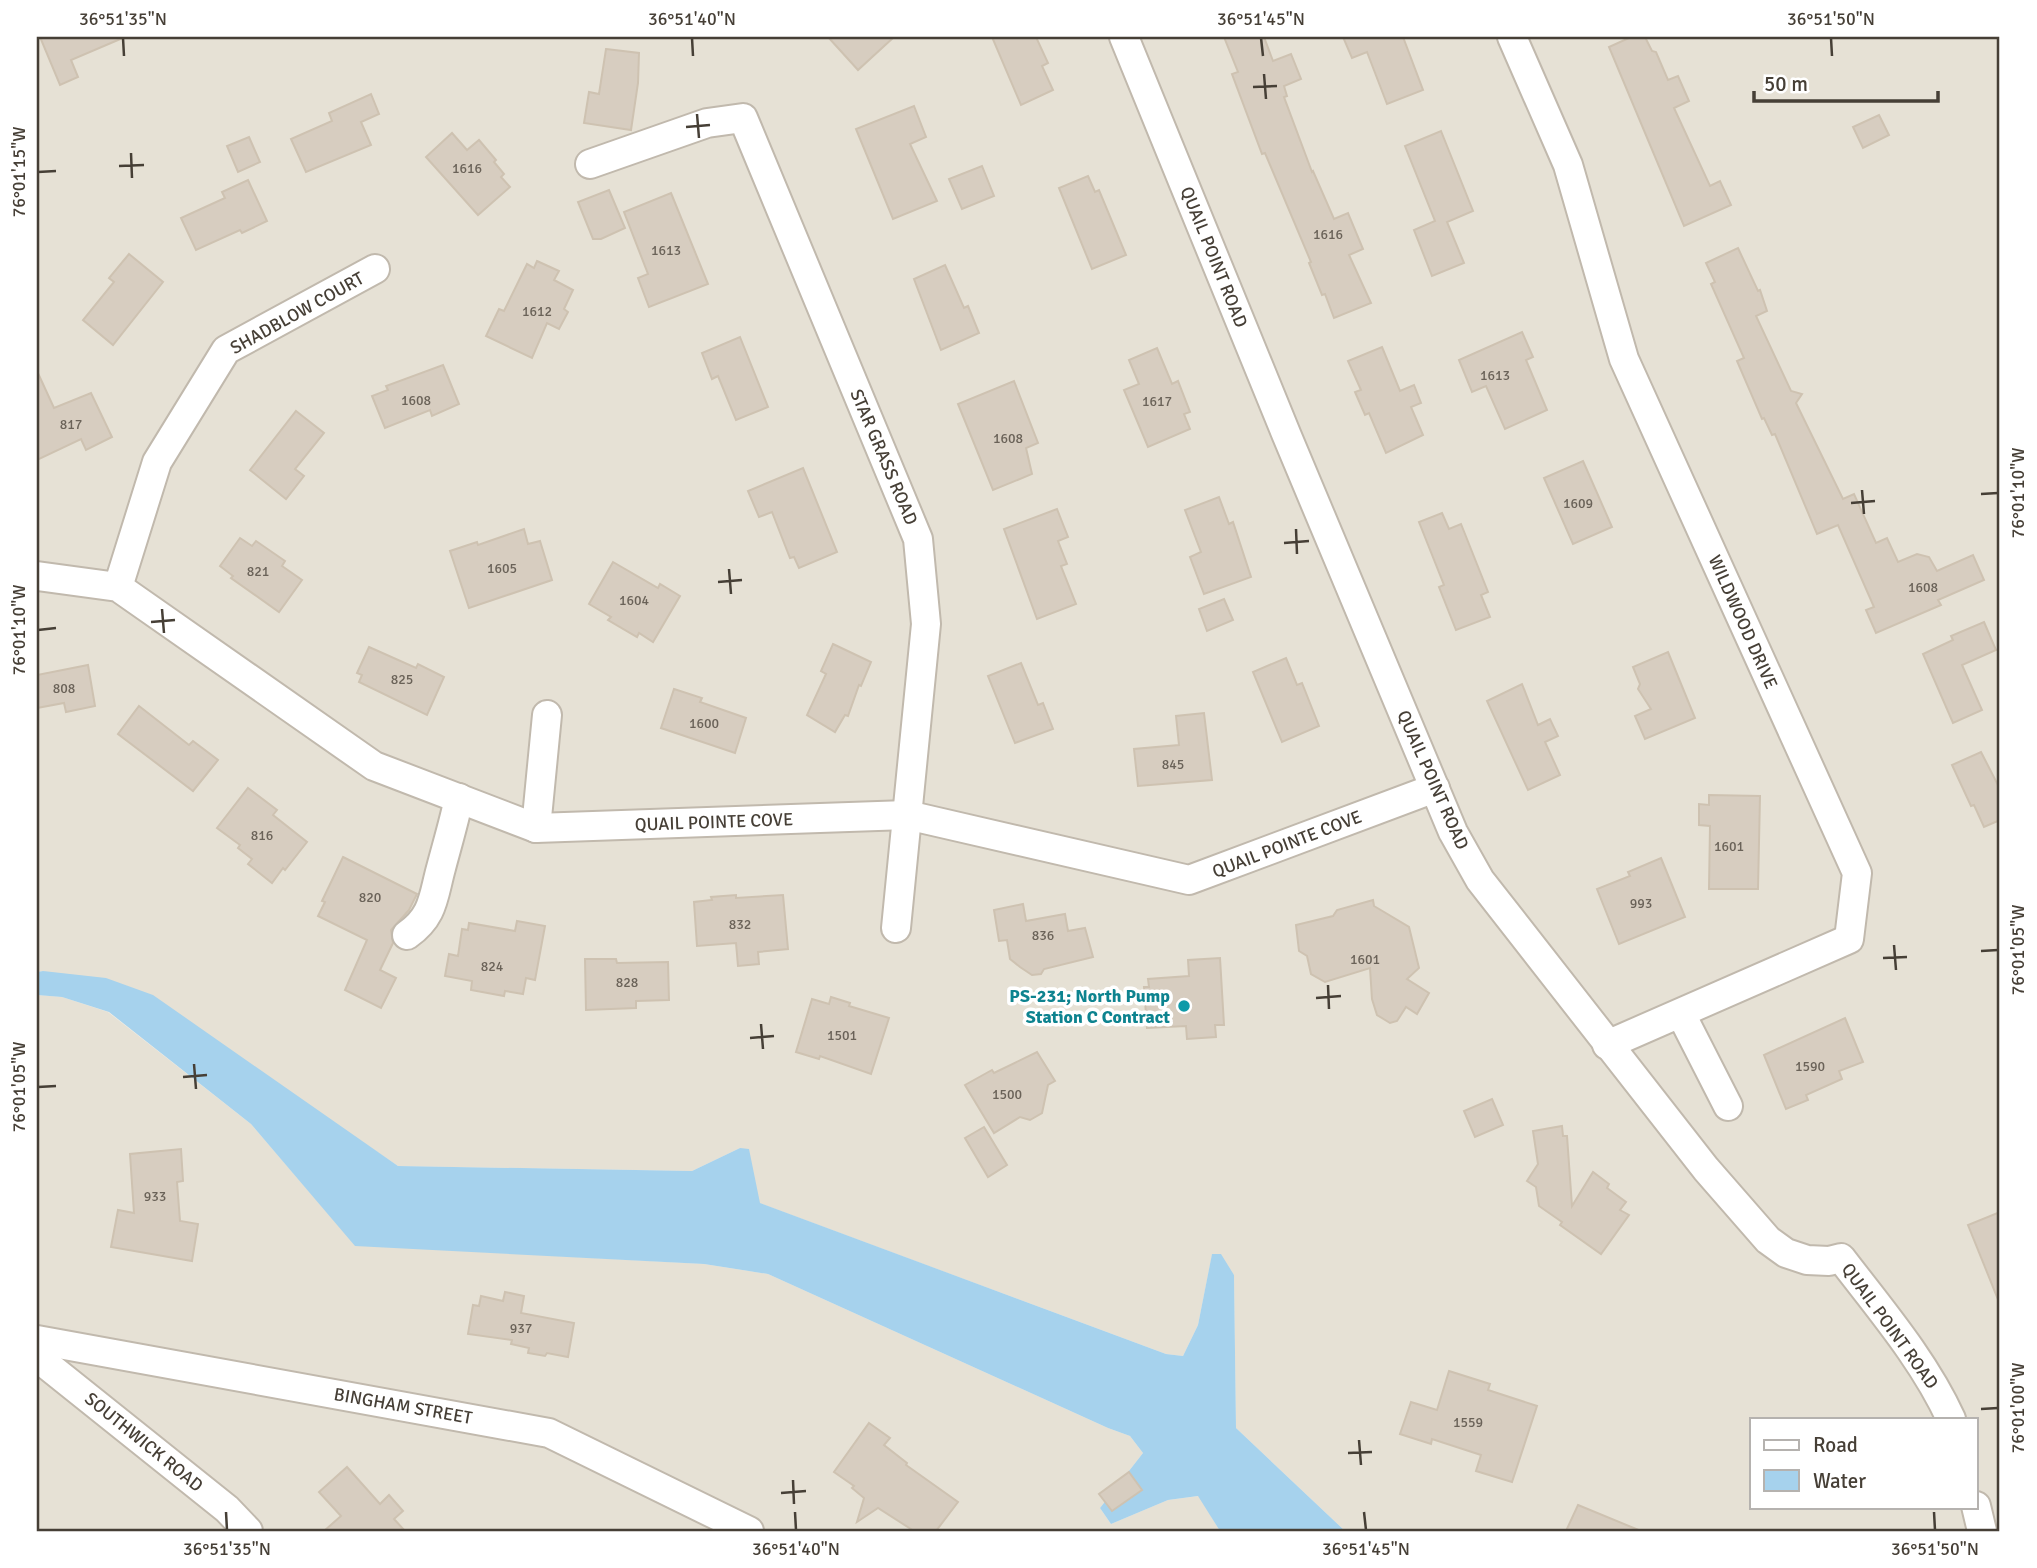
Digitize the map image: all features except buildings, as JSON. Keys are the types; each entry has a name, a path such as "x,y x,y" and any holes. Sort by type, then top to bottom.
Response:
{"street":[{"name":"QUAIL POINT ROAD","path":"1124,37 1453,832 1480,880 1607,1045 1768,1240 1786,1252 1807,1260 1829,1261 1841,1258 1895,1328 1942,1398 1951,1418"},
{"name":"WILDWOOD DRIVE","path":"1512,37 1568,165 1624,359 1857,873 1849,939 1681,1014"},
{"name":"STAR GRASS ROAD","path":"590,164 707,124 743,118 918,539 926,624 896,928"},
{"name":"SHADBLOW COURT","path":"118,587 157,463 226,350 375,269"},
{"name":"QUAIL POINTE COVE","path":"37,576 118,587 374,765 536,828 907,815 1189,880 1435,789"},
{"path":"536,828 547,715"},
{"path":"407,935 418,928 428,914 435,896 459,798"},
{"path":"1607,1045 1681,1014 1728,1106"},
{"name":"BINGHAM STREET","path":"37,1340 549,1433 749,1531"},
{"name":"SOUTHWICK ROAD","path":"37,1357 227,1509 248,1531"},
{"path":"1976,1508 1982,1531"}],"shaded area":[{"path":"37,37 2000,37 2000,1531 1345,1531 1236,1428 1234,1275 1212,1255 1198,1325 1183,1356 1166,1354 759,1203 740,1148 692,1171 398,1166 303,1102 43,971 37,972"},
{"path":"37,995 62,997 108,1012 251,1124 355,1245 704,1264 768,1274 1130,1436 1143,1453 1100,1508 1111,1524 1168,1500 1199,1496 1220,1531 37,1531"}],"water":[{"path":"37,972 106,978 153,995 398,1166 692,1171 740,1148 749,1149 760,1203 1166,1354 1183,1356 1198,1325 1212,1254 1221,1254 1234,1275 1236,1428 1345,1531 1220,1531 1198,1496 1168,1500 1111,1524 1100,1508 1143,1453 1130,1436 768,1274 704,1264 355,1246 251,1124 109,1012 62,997 37,995"}],"place":[{"name":"PS-231; North Pump Station C Contract","path":"1184,1006"}]}
